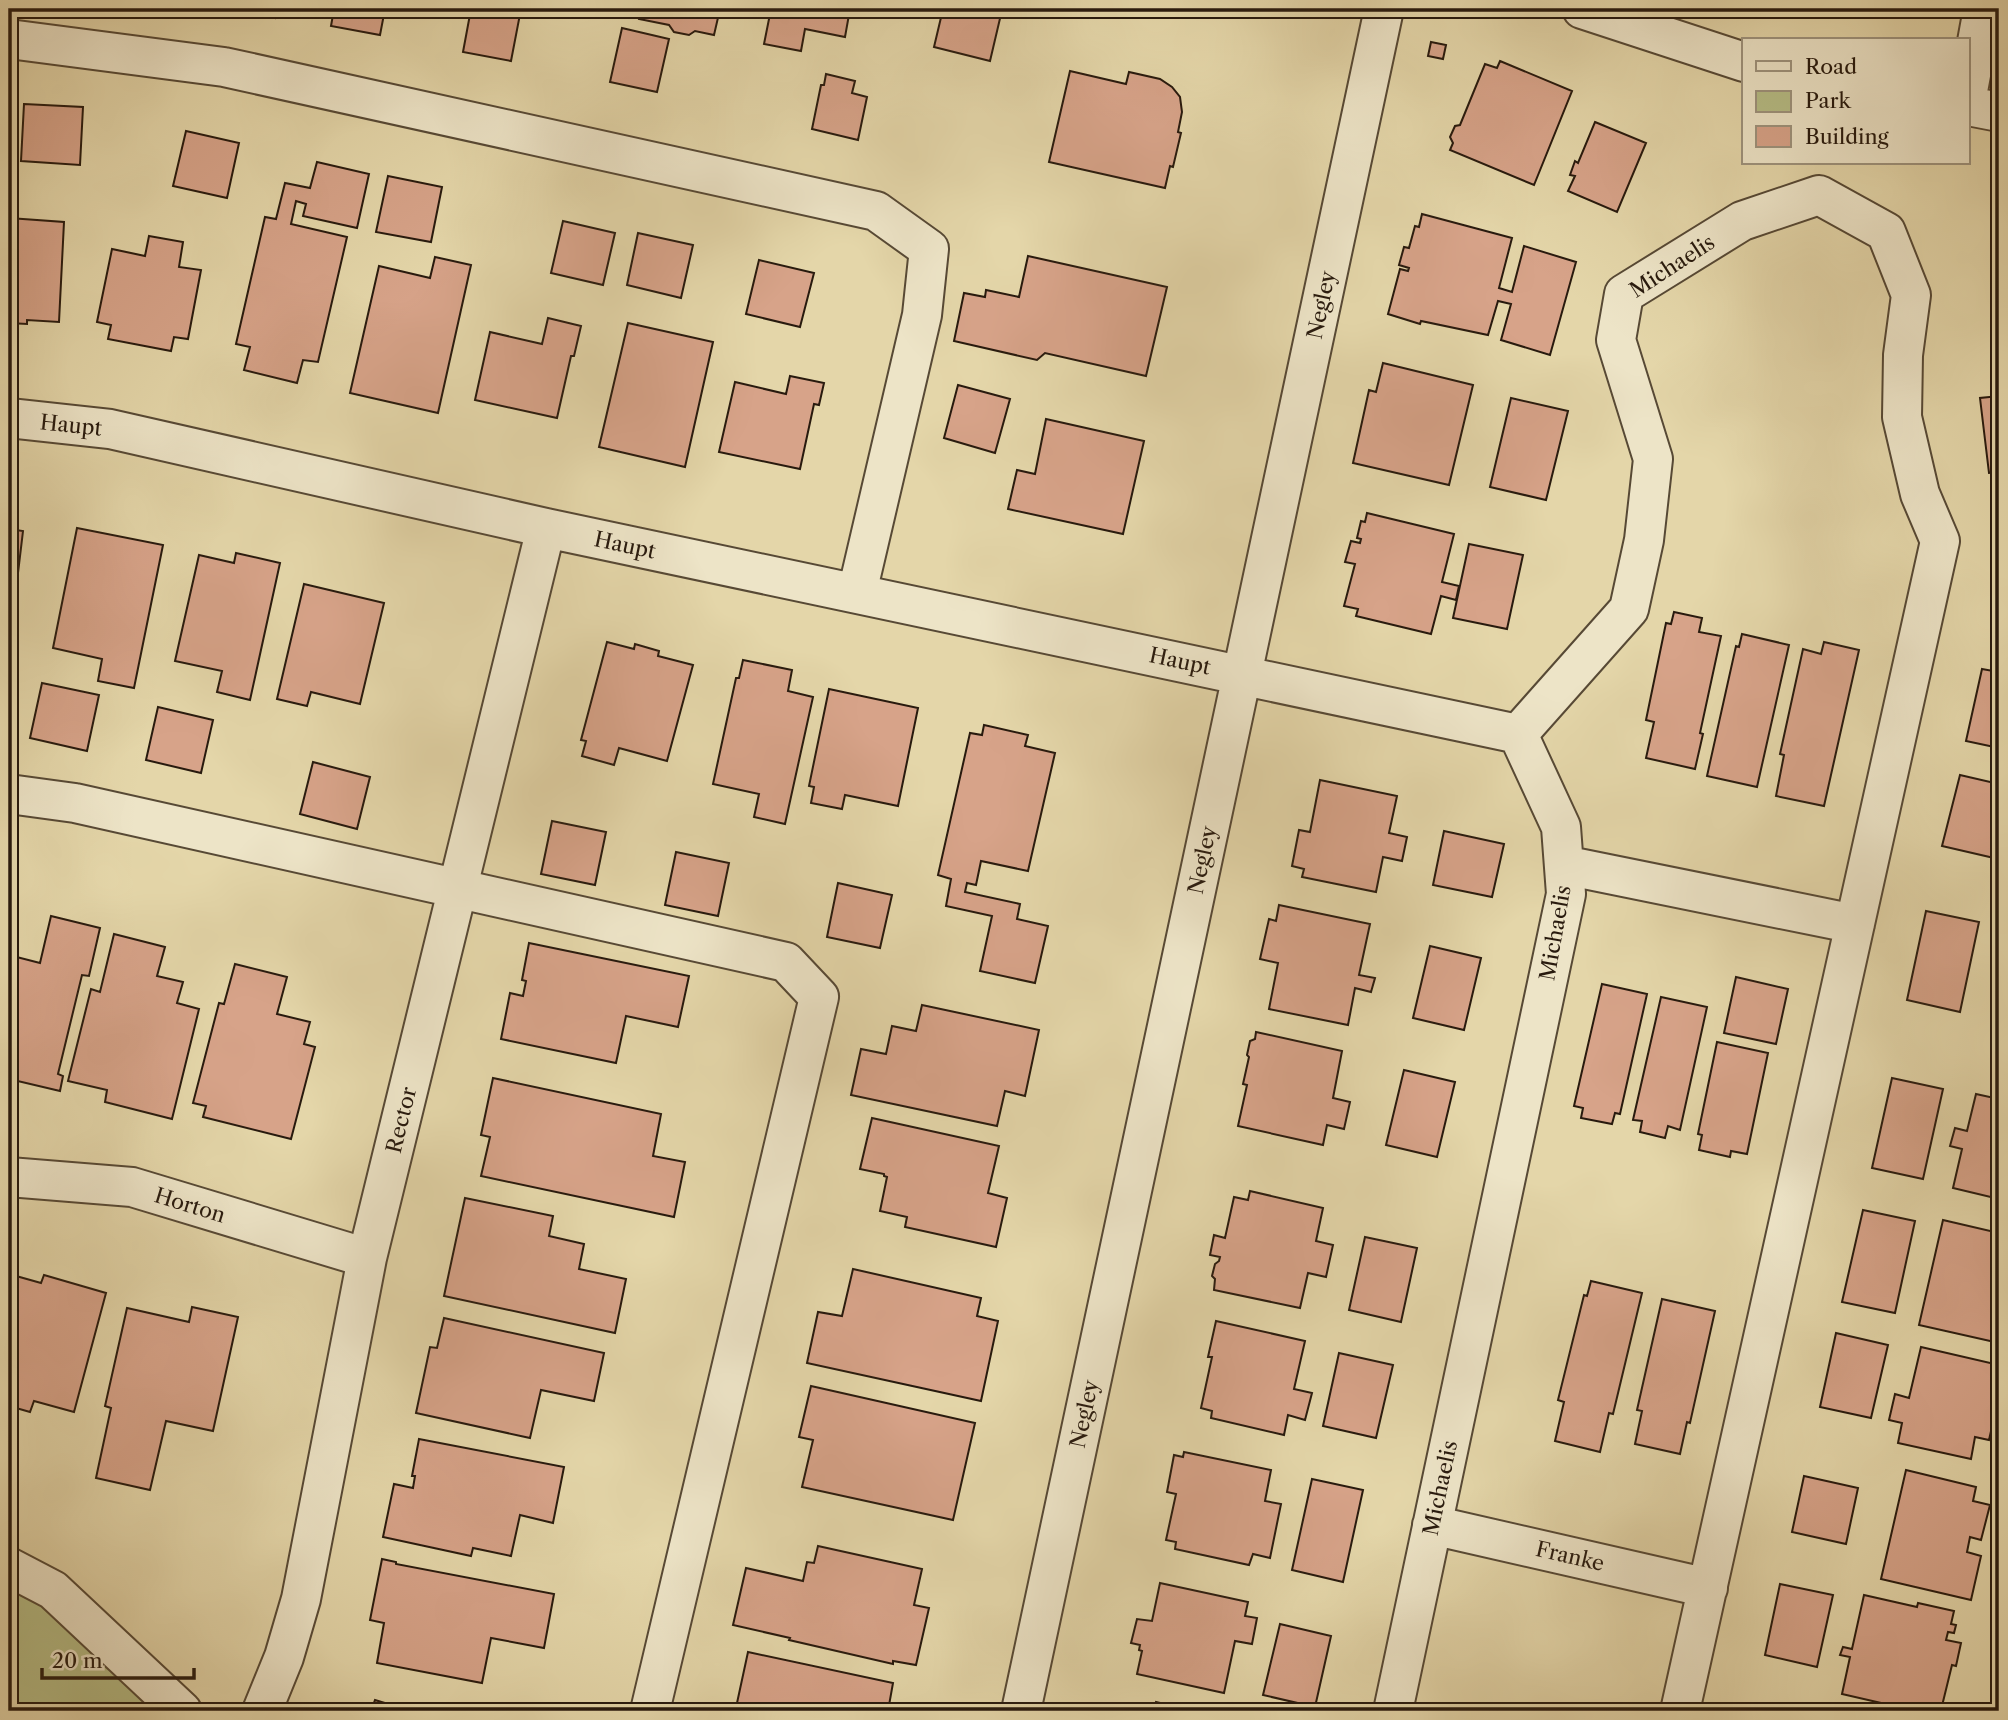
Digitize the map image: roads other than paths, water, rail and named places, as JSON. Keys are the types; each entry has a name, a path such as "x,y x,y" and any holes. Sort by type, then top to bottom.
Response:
{"street":[{"name":"Negley","path":"1021,1711 1384,9"},
{"path":"1582,9 1742,61"},
{"path":"1969,86 1983,9"},
{"path":"9,39 224,67 876,211 929,249 922,315 857,593"},
{"path":"1969,106 1999,112"},
{"name":"Michaelis","path":"1393,1711 1566,894 1561,827 1518,734 1629,609 1644,540 1653,459 1616,340 1624,294 1742,221 1823,179 1886,232 1911,295 1903,355 1902,417 1920,494 1940,541 1680,1711"},
{"name":"Haupt","path":"9,418 110,429 546,528 1518,734"},
{"name":"Rector","path":"262,1711 284,1657 301,1599 367,1258 546,528"},
{"path":"9,794 75,803 786,962 820,997 650,1711"},
{"path":"1564,865 1855,924"},
{"name":"Horton","path":"9,1177 132,1187 367,1258"},
{"name":"Franke","path":"1432,1525 1707,1588"},
{"path":"9,1567 53,1590 182,1711"}]}
